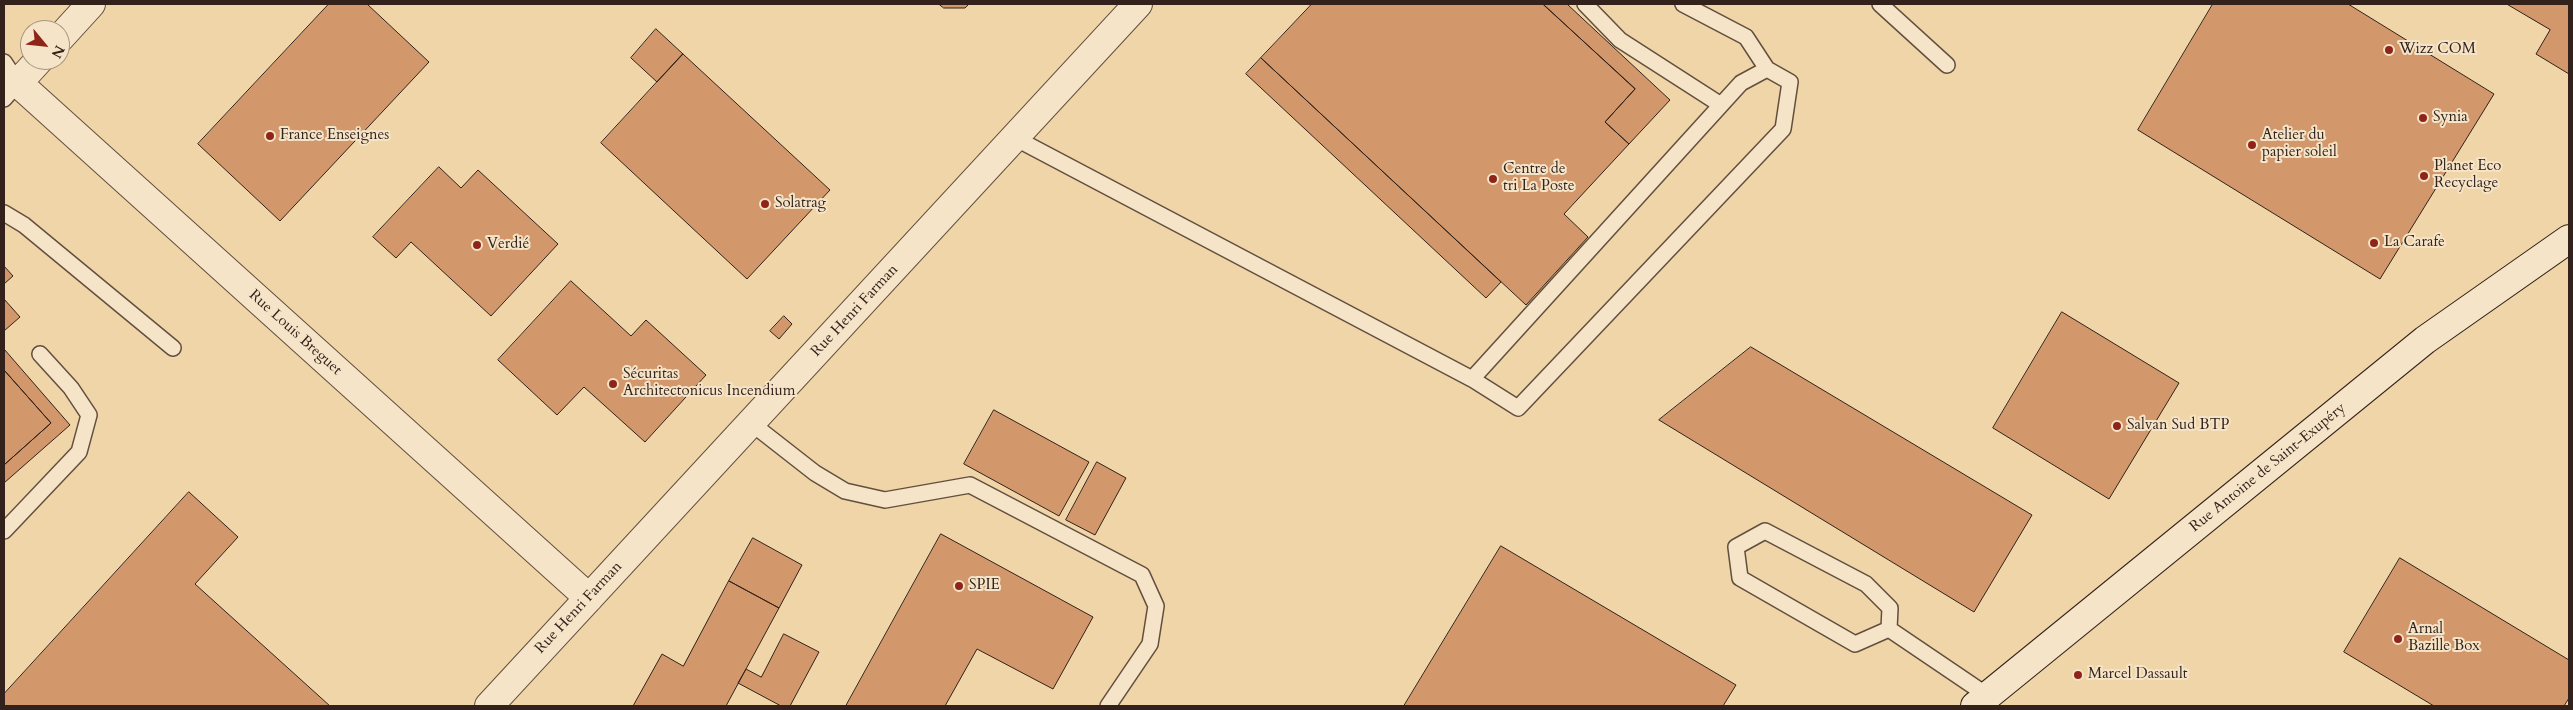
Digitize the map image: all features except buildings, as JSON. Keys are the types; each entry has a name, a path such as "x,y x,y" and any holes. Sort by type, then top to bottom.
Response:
{"street":[{"path":"70,27 91,4"},
{"name":"Rue Henri Farman","path":"489,706 1138,4"},
{"path":"7,80 23,70"},
{"name":"Rue Louis Breguet","path":"7,80 589,598"},
{"name":"Rue Antoine de Saint-Exupéry","path":"1981,701 2425,340 2569,239"}],"lane":[{"path":"1585,4 1620,40 1721,105"},
{"path":"1015,138 1472,379 1518,408 1783,129 1790,82 1767,69 1746,37 1683,4"},
{"path":"1880,4 1946,66"},
{"path":"1472,379 1741,83 1767,69"},
{"path":"4,213 24,226 173,348"},
{"path":"4,532 79,452 89,415 71,388 40,354"},
{"path":"751,423 815,473 845,491 885,500 970,485 1142,575 1156,606 1150,644 1108,706"},
{"path":"1765,532 1866,584 1890,608 1889,629 1856,644 1740,578 1736,547 1765,532"},
{"path":"1889,629 1981,701"}],"place":[{"name":"Wizz COM","path":"2389,50"},
{"name":"Synia","path":"2423,118"},
{"name":"France Enseignes","path":"270,136"},
{"name":"Atelier du papier soleil","path":"2252,145"},
{"name":"Planet Eco Recyclage","path":"2424,176"},
{"name":"Centre de tri La Poste","path":"1493,179"},
{"name":"Solatrag","path":"765,204"},
{"name":"La Carafe","path":"2374,243"},
{"name":"Verdié","path":"477,245"},
{"name":"Sécuritas Architectonicus Incendium","path":"613,384"},
{"name":"Salvan Sud BTP","path":"2117,426"},
{"name":"SPIE","path":"959,586"},
{"name":"Arnal Bazille Box","path":"2398,639"},
{"name":"Marcel Dassault","path":"2078,675"}]}
